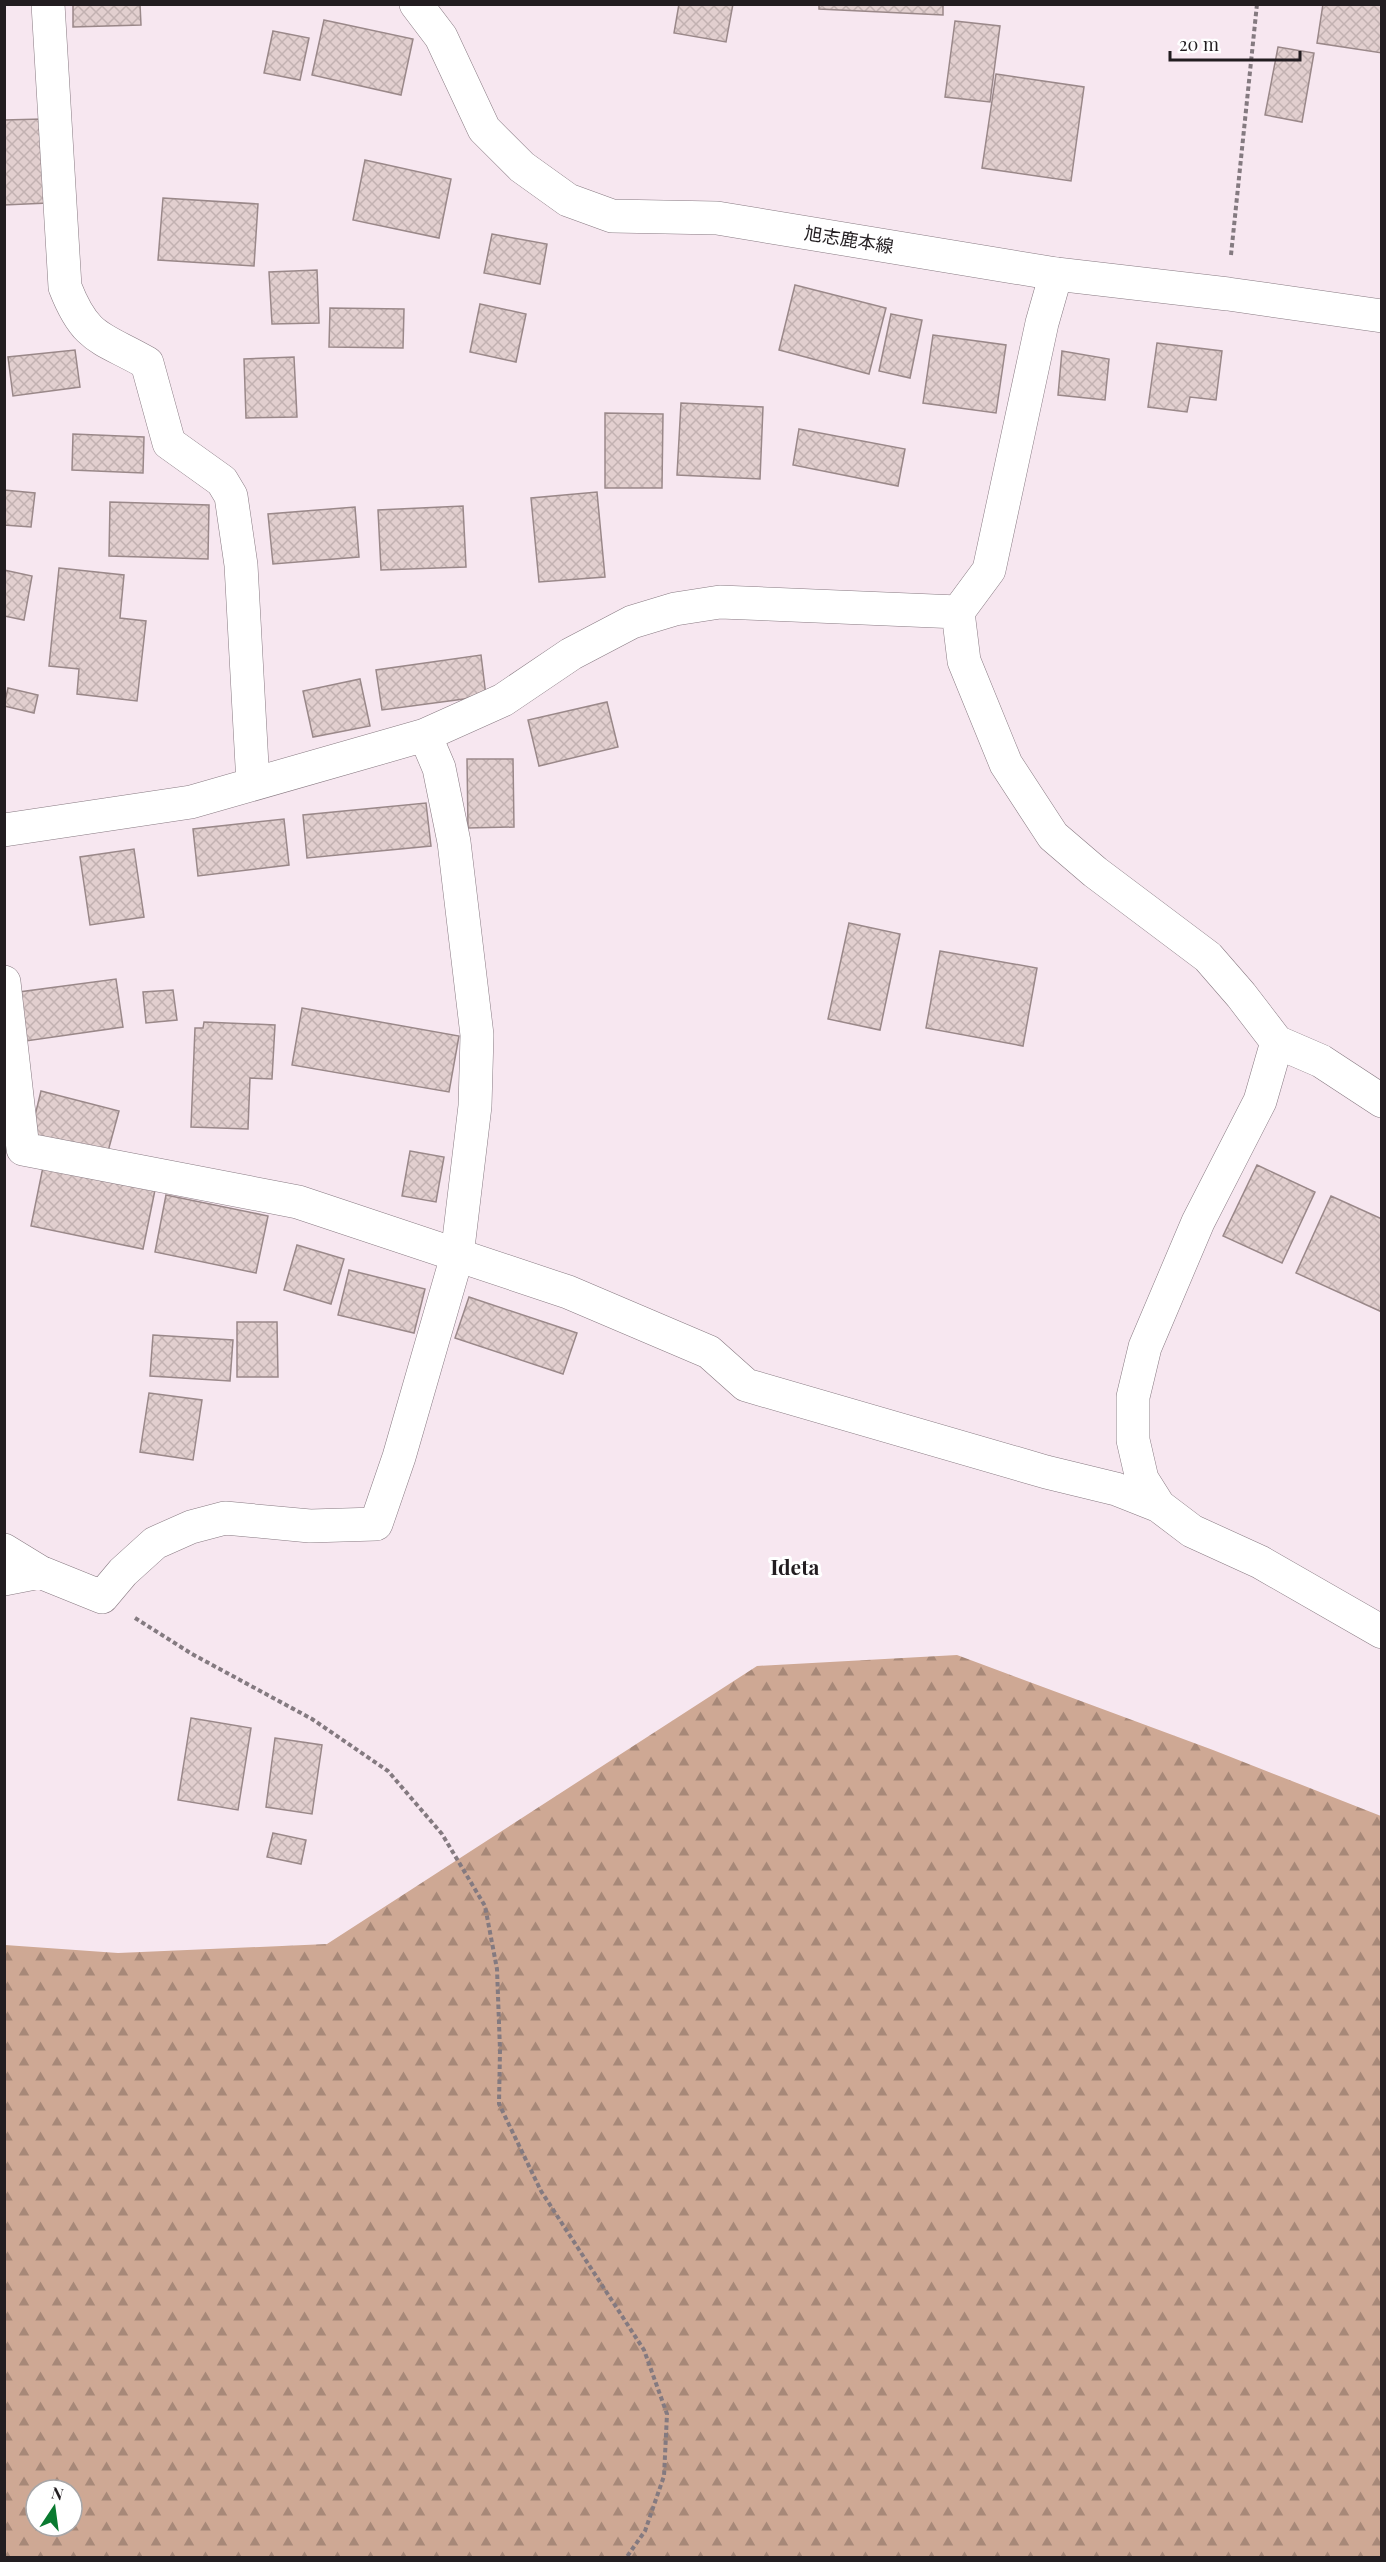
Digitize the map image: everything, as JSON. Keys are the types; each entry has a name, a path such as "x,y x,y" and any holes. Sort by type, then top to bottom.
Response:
{"street":[{"path":"48,4 65,287 79,318 89,330 102,341 147,363 169,443 222,481 231,496 241,566 253,784"},
{"name":"旭志鹿本線","path":"416,4 441,37 484,129 522,166 568,200 612,216 717,218 1056,274 1228,294 1382,316"},
{"path":"1056,274 1042,323 989,570 958,612 964,661 1006,764 1053,836 1095,872 1208,957 1277,1042 1321,1061 1382,1101"},
{"path":"4,830 191,802 425,735 503,700 572,654 632,622 675,609 720,602 958,612"},
{"path":"4,1550 40,1572 102,1597 123,1572 155,1543 190,1527 225,1518 310,1526 376,1524 399,1457 457,1256 475,1106 477,1035 454,842 440,768 425,735"},
{"path":"4,982 23,1149 298,1203 568,1292 660,1329 709,1352 746,1385 1116,1489 1159,1506 1192,1531 1260,1562 1382,1632"},
{"path":"1159,1506 1142,1479 1133,1440 1133,1398 1145,1347 1197,1222 1260,1101 1277,1042"},
{"path":"4,1579 40,1572"}],"path":[{"path":"1228,294 1242,133 1257,4"},
{"path":"102,1597 192,1654 312,1719 388,1771 441,1834 485,1906 497,1969 499,2104 541,2191 644,2350 667,2414 664,2476 645,2531 626,2558"}],"green space":[{"path":"957,1655 1213,1750 1381,1816 1381,2557 5,2557 5,1945 118,1953 327,1944 757,1666"}],"building":[{"path":"73,4 140,4 141,25 73,27"},
{"path":"679,4 733,4 726,42 674,33"},
{"path":"819,4 943,4 943,15 819,9"},
{"path":"1323,4 1382,4 1382,53 1317,43"},
{"path":"324,20 413,39 401,95 312,75"},
{"path":"955,21 1000,26 990,102 945,97"},
{"path":"273,31 309,38 300,80 264,73"},
{"path":"1278,47 1314,53 1302,122 1265,115"},
{"path":"996,74 1084,87 1071,181 982,168"},
{"path":"43,119 48,203 4,205 4,120"},
{"path":"365,160 451,179 439,238 353,220"},
{"path":"163,198 258,204 254,266 158,260"},
{"path":"492,234 547,244 540,284 484,273"},
{"path":"317,270 319,323 272,324 269,272"},
{"path":"795,285 886,308 869,374 779,350"},
{"path":"480,304 526,314 516,362 470,352"},
{"path":"330,308 404,309 403,348 329,347"},
{"path":"891,314 922,320 910,378 879,371"},
{"path":"933,335 1006,345 996,413 923,403"},
{"path":"1157,343 1222,351 1216,400 1190,397 1187,412 1148,407"},
{"path":"75,350 80,387 13,396 8,357"},
{"path":"1062,351 1109,359 1105,400 1058,395"},
{"path":"294,357 297,417 246,418 244,359"},
{"path":"681,403 763,407 760,479 677,475"},
{"path":"605,413 663,414 662,488 605,488"},
{"path":"799,429 905,449 898,486 793,465"},
{"path":"73,434 144,437 143,473 72,470"},
{"path":"4,490 35,493 31,527 4,525"},
{"path":"597,492 605,577 539,582 531,498"},
{"path":"110,502 209,505 208,559 109,556"},
{"path":"463,506 466,567 381,570 378,510"},
{"path":"355,507 359,557 273,564 268,514"},
{"path":"59,568 124,575 120,618 146,621 137,701 77,694 79,669 49,666"},
{"path":"4,570 32,576 24,620 4,616"},
{"path":"481,655 486,696 382,710 376,670"},
{"path":"360,679 370,726 313,737 303,691"},
{"path":"8,688 38,695 34,713 4,706"},
{"path":"607,702 618,747 539,766 528,720"},
{"path":"467,759 513,759 514,827 468,828"},
{"path":"426,803 431,846 307,858 303,815"},
{"path":"284,819 289,865 198,876 193,829"},
{"path":"134,849 144,917 90,925 80,857"},
{"path":"849,923 900,934 880,1030 828,1019"},
{"path":"940,951 1037,968 1023,1046 926,1028"},
{"path":"116,979 123,1027 26,1041 19,992"},
{"path":"173,990 177,1020 146,1023 143,992"},
{"path":"302,1008 459,1036 449,1092 292,1065"},
{"path":"204,1022 275,1025 272,1079 250,1078 248,1129 191,1127 195,1028 203,1028"},
{"path":"41,1091 119,1111 107,1155 30,1136"},
{"path":"410,1151 444,1157 436,1202 402,1196"},
{"path":"1257,1165 1315,1192 1282,1263 1223,1236"},
{"path":"43,1167 155,1190 143,1249 31,1226"},
{"path":"166,1195 268,1216 256,1273 155,1252"},
{"path":"1331,1196 1382,1219 1382,1312 1296,1273"},
{"path":"297,1245 344,1259 331,1304 284,1290"},
{"path":"349,1270 425,1289 414,1333 338,1315"},
{"path":"469,1297 577,1333 563,1374 455,1338"},
{"path":"237,1322 277,1322 278,1377 237,1377"},
{"path":"153,1335 233,1340 230,1381 150,1376"},
{"path":"149,1393 202,1400 193,1460 140,1452"},
{"path":"191,1718 251,1728 238,1810 178,1800"},
{"path":"275,1738 322,1745 312,1814 266,1807"},
{"path":"273,1833 306,1840 301,1864 267,1857"}],"district":[{"name":"Ideta","path":"795,1568"}]}
